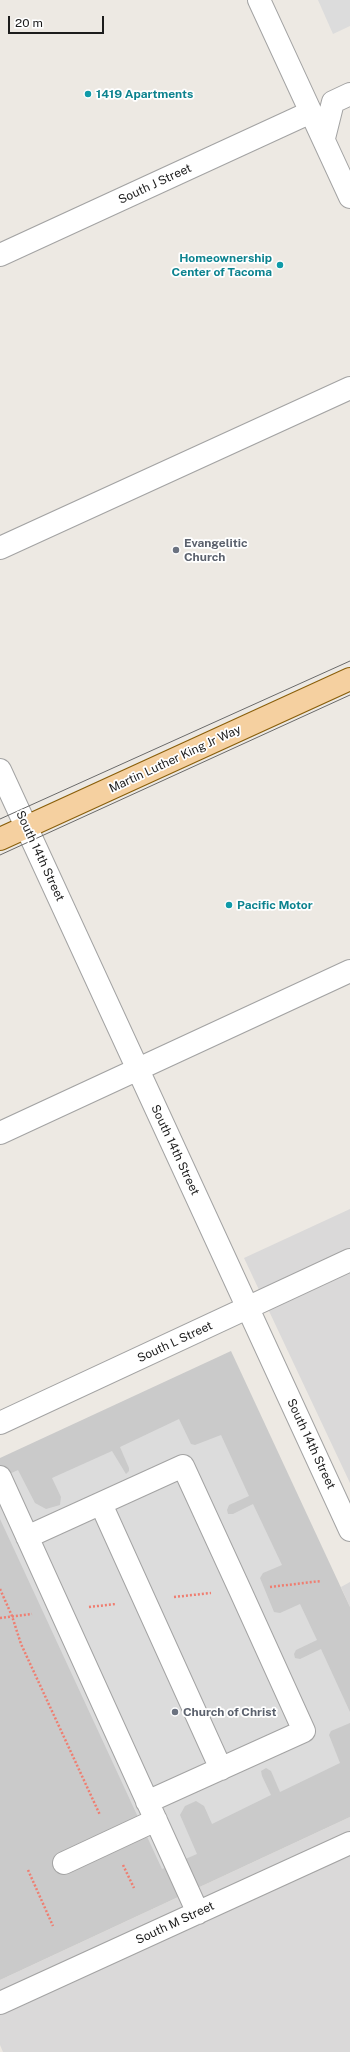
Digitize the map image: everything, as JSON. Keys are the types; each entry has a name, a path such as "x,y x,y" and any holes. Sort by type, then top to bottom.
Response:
{"main road":[{"name":"Martin Luther King Jr Way","path":"0,839 350,679"}],"street":[{"path":"259,0 350,197"},
{"path":"299,86 341,98 324,138"},
{"name":"South J Street","path":"0,255 311,112"},
{"path":"0,548 350,388"},
{"name":"South 14th Street","path":"0,770 350,1530"},
{"path":"0,1133 350,971"},
{"name":"South L Street","path":"0,1422 350,1260"},
{"path":"27,1537 183,1466 304,1731 221,1769 151,1811 112,1840 64,1863"},
{"path":"0,1478 198,1913"},
{"path":"100,1504 221,1769"},
{"name":"South M Street","path":"0,2003 350,1843"}],"path":[{"path":"0,1589 12,1616 21,1644 134,1888"},
{"path":"28,1870 53,1926"}],"shaded area":[{"path":"318,0 350,0 350,26 333,34"},
{"path":"350,1209 350,1483 244,1258"},
{"name":"Church of Christ","path":"231,1351 350,1607 350,1817 0,1980 0,1458"},
{"path":"179,1419 191,1444 195,1445 221,1435 249,1496 229,1505 227,1510 228,1514 233,1514 253,1504 282,1565 263,1573 260,1578 274,1612 280,1613 300,1604 317,1640 296,1650 294,1654 295,1658 300,1659 321,1649 350,1712 350,1723 331,1731 329,1735 340,1763 280,1792 271,1771 266,1768 261,1771 271,1795 212,1824 204,1806 196,1801 185,1806 180,1815 197,1854 162,1869 0,1519 0,1478 18,1470 35,1503 46,1509 60,1505 61,1497 52,1478 112,1451 126,1474 129,1471 129,1468 120,1447"},
{"path":"350,1582 350,1607 341,1587"},
{"path":"350,1817 350,2052 3,2052 0,2045 0,1980"}],"tram line":[{"path":"0,819 350,661"},
{"path":"0,855 350,695"}],"place":[{"name":"1419 Apartments","path":"88,94"},
{"name":"Homeownership Center of Tacoma","path":"280,265"},
{"name":"Evangelitic Church","path":"176,550"},
{"name":"Pacific Motor","path":"229,905"},
{"name":"Church of Christ","path":"175,1712"}]}
